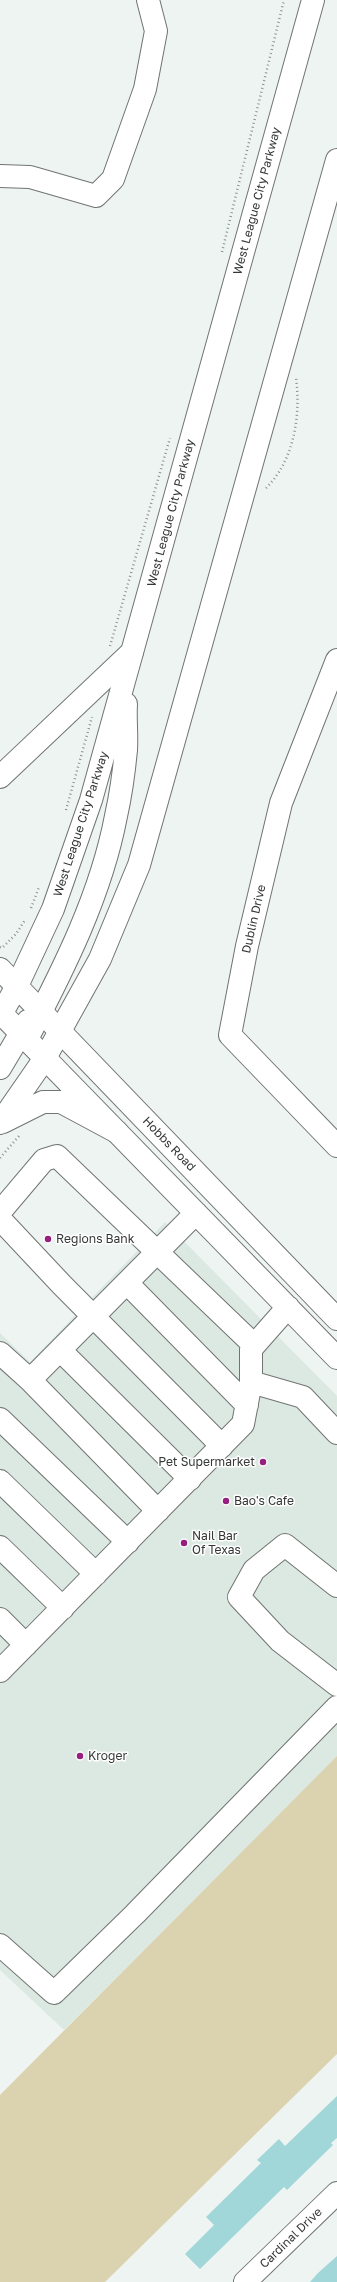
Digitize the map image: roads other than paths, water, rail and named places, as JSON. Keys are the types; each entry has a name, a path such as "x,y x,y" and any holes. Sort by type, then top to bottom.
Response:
{"main road":[{"path":"0,176 30,178 96,196 114,179 145,89 156,31 148,0"},
{"name":"West League City Parkway","path":"1,1014 17,986 53,909 91,800 313,0"},
{"path":"0,1123 45,1058 100,959 139,864 337,160"},
{"path":"0,777 131,659"},
{"path":"0,1068 24,1036 39,1009 85,917 102,874 110,846 126,749 126,707 131,659"},
{"name":"Dublin Drive","path":"337,660 281,803 247,946 230,1035 337,1146"},
{"name":"Hobbs Road","path":"0,969 337,1319"},
{"path":"1,1014 337,1358"},
{"path":"0,1123 43,1102 61,1102 117,1132"},
{"path":"0,1212 44,1160 57,1156 254,1345"},
{"path":"30,1380 196,1213"},
{"path":"0,1219 93,1317 222,1446"},
{"path":"127,1283 247,1405"},
{"path":"0,1671 243,1424 251,1382 251,1349 288,1307"},
{"path":"60,1350 190,1478"},
{"path":"0,1353 30,1380 158,1510"},
{"path":"251,1382 303,1398 337,1433"},
{"path":"0,1419 128,1542"},
{"path":"0,1481 96,1574"},
{"path":"337,1586 285,1545 254,1570 239,1597 280,1641 337,1685"},
{"path":"0,1547 63,1608"},
{"path":"0,1619 26,1645"},
{"path":"0,1944 54,1993 135,1914 337,1707"},
{"name":"Cardinal Drive","path":"245,2282 337,2193"}],"place":[{"name":"Regions Bank","path":"48,1239"},
{"name":"Pet Supermarket","path":"263,1462"},
{"name":"Bao's Cafe","path":"226,1501"},
{"name":"Nail Bar Of Texas","path":"184,1543"},
{"name":"Kroger","path":"80,1756"}]}
